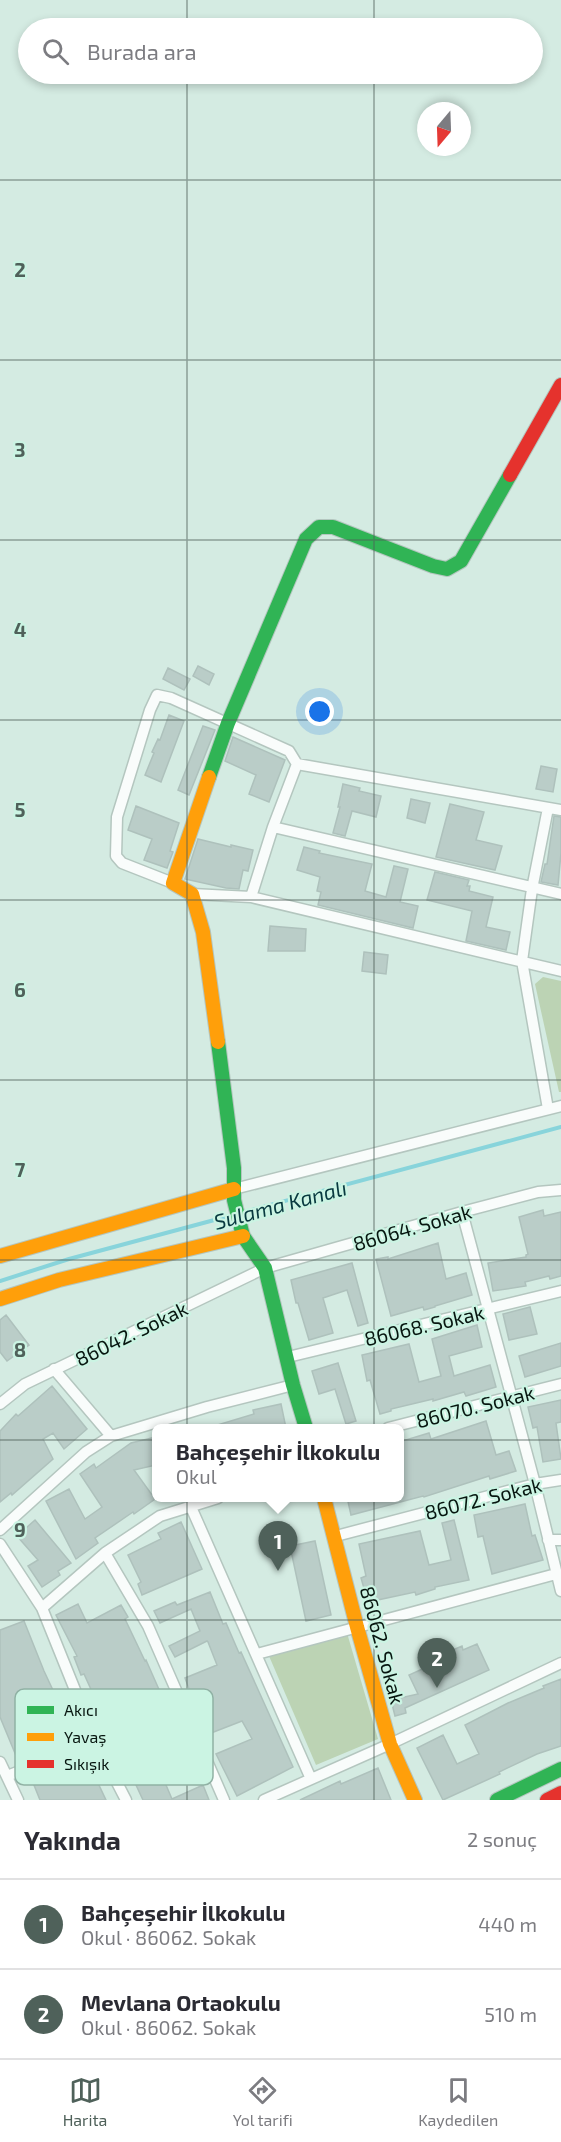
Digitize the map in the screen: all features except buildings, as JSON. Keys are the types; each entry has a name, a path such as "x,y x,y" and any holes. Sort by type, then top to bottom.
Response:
{"main road":[{"path":"305,1424 265,1268 243,1232 234,1194 234,1168 203,932 192,894 173,883 228,723 306,539 319,527 333,527 433,566 447,569 461,561 561,385"},
{"path":"0,1256 234,1194"},
{"path":"0,1299 59,1280 243,1232"},
{"name":"86062. Sokak","path":"326,1502 390,1744 415,1800"},
{"path":"497,1800 561,1769"},
{"path":"547,1800 561,1793"}],"street":[{"path":"173,883 122,863 116,856 117,817 150,710 157,695 171,698 289,751 297,764 561,810"},
{"path":"251,897 273,827 297,764"},
{"path":"548,808 532,889 522,962 548,1109"},
{"path":"273,827 561,894"},
{"path":"192,894 251,897 561,971"},
{"path":"234,1194 561,1106"},
{"name":"86064. Sokak","path":"265,1268 462,1212 538,1192 561,1190"},
{"path":"462,1212 535,1484 561,1591"},
{"name":"86042. Sokak","path":"0,1404 25,1384 265,1268"},
{"name":"86068. Sokak","path":"288,1357 561,1291"},
{"path":"54,1370 111,1436"},
{"name":"86070. Sokak","path":"404,1424 561,1384"},
{"path":"0,1530 86,1452 111,1436 207,1407 293,1385"},
{"name":"86072. Sokak","path":"336,1536 535,1484 561,1480"},
{"path":"42,1608 105,1553 160,1516 204,1502"},
{"path":"191,1507 311,1779"},
{"path":"548,1539 561,1540"},
{"path":"0,1544 42,1608 75,1689"},
{"path":"105,1553 148,1626 176,1689"},
{"path":"257,1654 556,1574"},
{"path":"264,1800 390,1744 561,1663"},
{"path":"0,1762 18,1800"},
{"path":"7,1776 15,1773"},
{"path":"213,1775 224,1800"},
{"path":"118,1785 126,1800"}],"green space":[{"path":"543,977 561,981 561,1092 559,1092 535,984"},
{"path":"347,1633 378,1739 316,1765 269,1656"}],"waterway":[{"name":"Sulama Kanalı","path":"240,1213 561,1127"},
{"name":"Sulama Kanalı","path":"0,1281 69,1259 233,1215"}],"traffic: fast":[{"path":"209,777 228,723 306,539 319,527 333,527 433,566 447,569 461,561 510,475"},
{"path":"218,1042 234,1168 234,1200 243,1236 265,1268 305,1424"},
{"path":"497,1800 561,1769"}],"traffic: slow":[{"path":"209,777 173,883 192,894 203,932 218,1042"},
{"path":"0,1256 234,1189"},
{"path":"0,1299 59,1280 243,1236"},
{"path":"325,1502 390,1744 415,1800"}],"traffic: jam":[{"path":"510,475 561,385"},
{"path":"547,1800 561,1793"}],"place":[{"name":"Bahçeşehir İlkokulu","path":"278,1571"},
{"name":"Mevlana Ortaokulu","path":"437,1688"}]}
